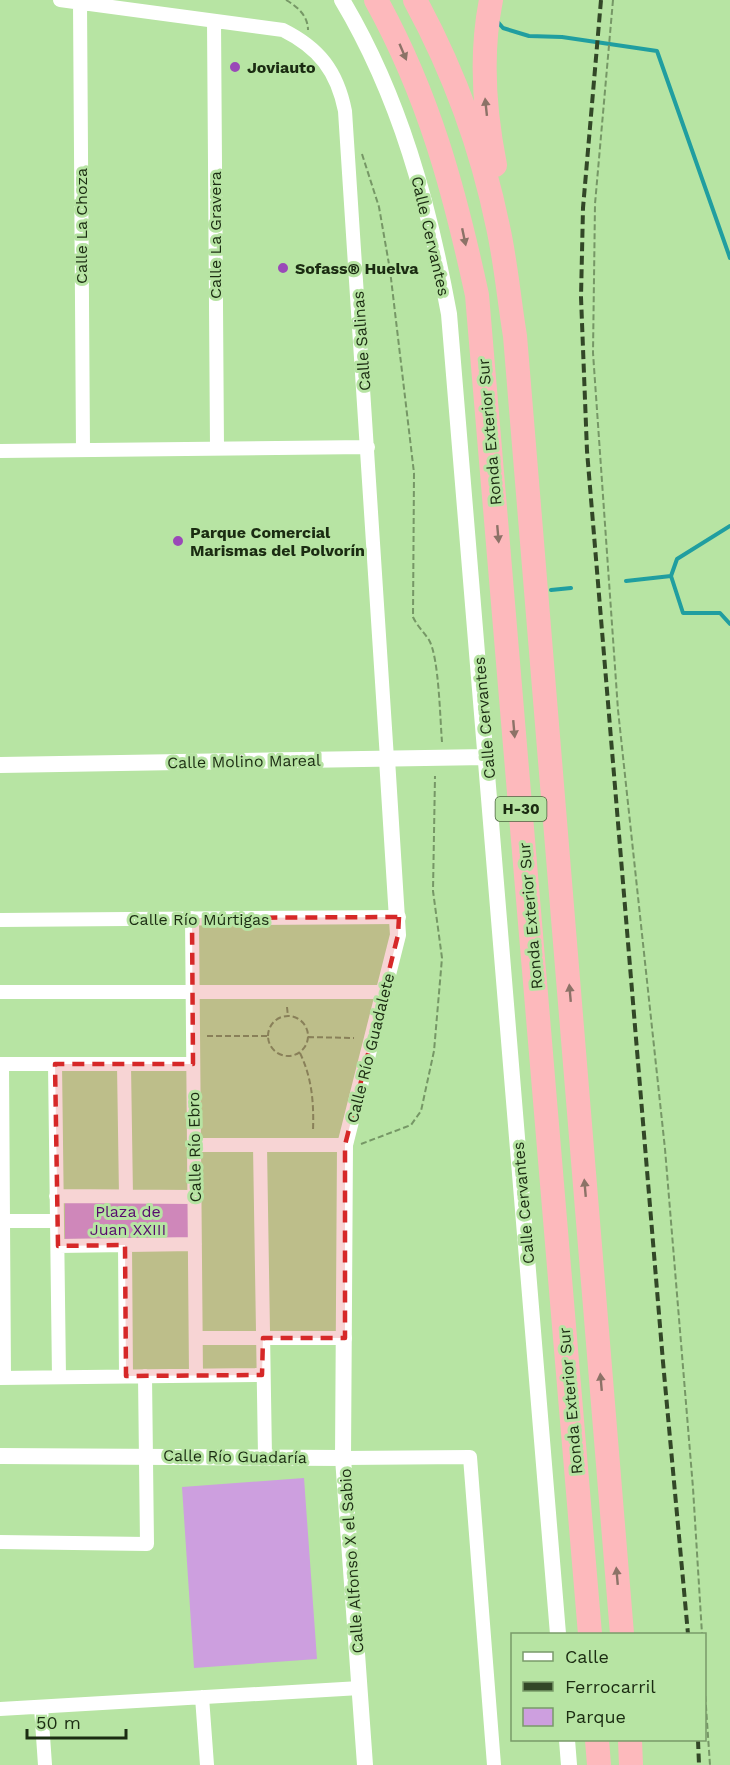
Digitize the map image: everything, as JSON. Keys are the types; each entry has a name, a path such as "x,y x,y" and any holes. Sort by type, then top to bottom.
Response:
{"highway":[{"name":"Ronda Exterior Sur","path":"376,0 398,40 429,113 456,200 477,295 590,1633"},
{"name":"Ronda Exterior Sur","path":"415,0 441,47 480,160 498,227 517,359 622,1633"},
{"path":"491,0 486,24 484,94 499,185 498,227"},
{"path":"597,1741 599,1765"},
{"path":"630,1741 631,1765"}],"street":[{"name":"Calle Salinas","path":"60,0 283,30 302,40 319,53 332,70 341,90 346,122 387,759"},
{"name":"Calle Cervantes","path":"342,0 385,84 416,167 437,248 449,314 558,1633"},
{"name":"Calle La Choza","path":"81,3 83,450"},
{"name":"Calle La Gravera","path":"214,21 217,448"},
{"path":"0,451 368,447"},
{"name":"Calle Molino Mareal","path":"0,765 487,758"},
{"name":"Calle Río Guadalete","path":"346,1357 351,1145 398,935 399,917 387,759"},
{"name":"Calle Río Múrtigas","path":"0,920 399,917"},
{"name":"Calle Río Ebro","path":"192,918 196,1375"},
{"path":"0,992 384,992"},
{"path":"193,1064 1,1064 2,1377 262,1375"},
{"path":"55,1064 59,1377"},
{"path":"124,1065 126,1196"},
{"path":"194,1145 351,1145"},
{"path":"260,1146 265,1456"},
{"path":"56,1196 194,1197"},
{"path":"1,1221 56,1221"},
{"path":"58,1246 195,1244"},
{"path":"125,1245 126,1376"},
{"path":"196,1338 345,1338"},
{"name":"Calle Alfonso X el Sabio","path":"346,1357 343,1458 365,1765"},
{"path":"0,1542 147,1544 145,1376"},
{"name":"Calle Río Guadaría","path":"0,1456 470,1457 494,1765"},
{"path":"0,1709 360,1688"},
{"path":"202,1697 207,1765"},
{"path":"41,1707 45,1765"},
{"path":"567,1741 569,1765"}],"path":[{"path":"286,0 299,7 308,25 307,36"},
{"path":"613,0 595,204 593,353 618,710 665,1149 693,1488 702,1633"},
{"path":"356,152 364,154 376,196 390,270 414,473 413,617 418,628 429,640 433,655 442,744"},
{"path":"351,1145 411,1125 421,1111 434,1052 442,958 433,891 435,776"},
{"path":"287,1007 288,1017"},
{"path":"300,1053 282,1055 272,1048 268,1036 276,1020 288,1017 300,1020 308,1036"},
{"path":"204,1036 268,1036"},
{"path":"308,1036 354,1038"},
{"path":"300,1053 308,1036"},
{"path":"300,1053 307,1067 314,1100 313,1136"},
{"path":"706,1695 710,1765"}],"highlighted area":[{"path":"399,917 398,935 345,1145 345,1338 263,1338 262,1375 126,1376 125,1245 58,1246 55,1064 193,1064 192,918"}],"green space":[{"name":"Plaza de Juan XXIII","path":"191,1202 191,1238 65,1239 65,1203"},
{"path":"304,1478 317,1659 194,1668 182,1487"}],"waterway":[{"path":"497,21 503,28 529,36 562,37 657,51 730,258"},
{"path":"730,526 677,559 671,576 683,613 720,613 730,624"},
{"path":"626,581 671,576"},
{"path":"551,590 571,588"}],"railway":[{"path":"601,0 583,208 581,297 587,451 688,1633"},
{"path":"698,1741 699,1765"}],"place":[{"name":"Joviauto","path":"235,67"},
{"name":"Sofass® Huelva","path":"283,268"},
{"name":"Parque Comercial Marismas del Polvorín","path":"178,541"}]}
